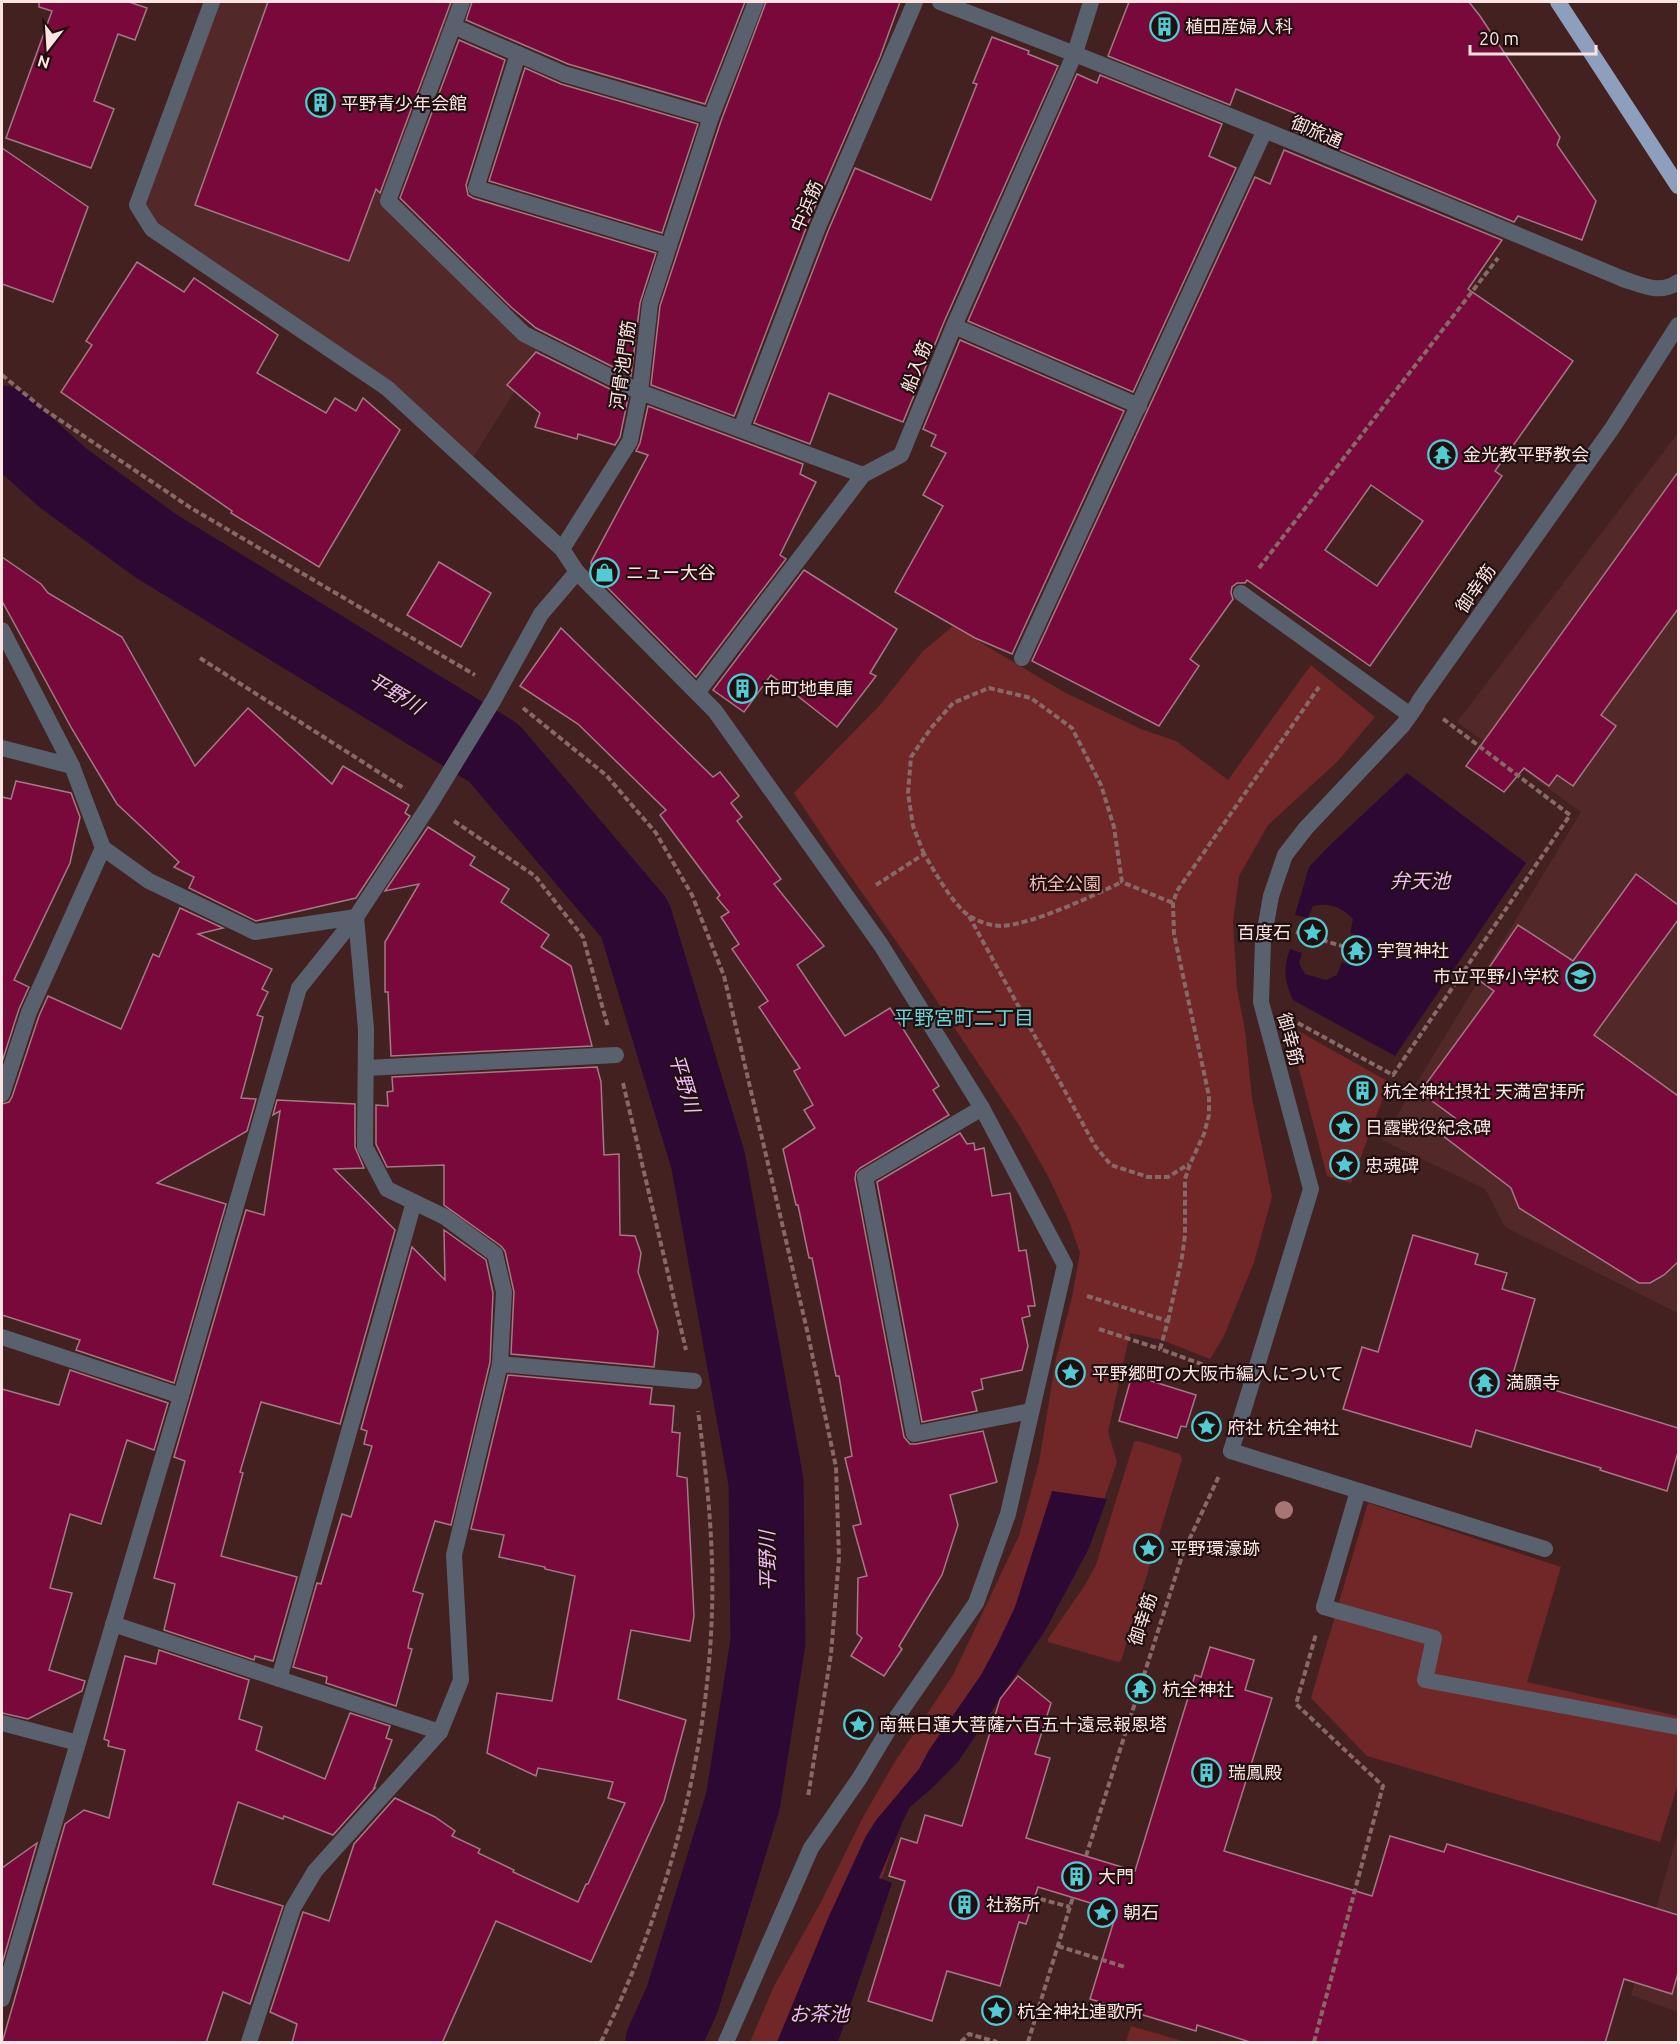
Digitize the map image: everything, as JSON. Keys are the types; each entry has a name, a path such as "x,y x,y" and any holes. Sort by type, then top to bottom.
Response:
{"highway":[{"path":"1558,2 1678,186"}],"street":[{"path":"212,2 137,205 152,229 387,388 562,549 577,572 715,711 881,945 982,1107 1065,1265 1008,1514 976,1603 892,1724 859,1779 811,1848 726,2043"},
{"path":"462,2 388,201 524,334 640,392 863,475"},
{"name":"河骨池門筋","path":"562,549 630,441 640,392 650,304 711,117 756,2"},
{"name":"中浜筋","path":"741,428 818,227 915,2"},
{"name":"御旅通","path":"940,2 1075,53 1265,130 1623,279 1659,290 1671,287 1678,282"},
{"name":"船入筋","path":"697,693 863,475 901,455 954,326 1075,53 1091,2"},
{"path":"453,26 564,74 711,117"},
{"path":"518,54 476,188 669,246"},
{"path":"1023,658 1265,130"},
{"name":"御幸筋","path":"1231,1451 1311,1189 1261,1002 1263,940 1271,896 1286,855 1306,828 1414,708 1613,427 1678,325"},
{"path":"954,326 1138,406"},
{"path":"2,1999 299,988 356,917 430,804 496,696 541,614 577,572"},
{"path":"1241,593 1336,662 1414,708"},
{"path":"2,630 72,766 103,848 149,881 255,932 356,917"},
{"path":"2,747 72,766"},
{"path":"2,1094 29,1012 103,848"},
{"path":"249,2043 293,1908 315,1871 440,1732 461,1680 454,1555 500,1364 504,1292 495,1254 445,1217 387,1189 365,1147 366,1029 356,917"},
{"path":"366,1068 615,1055"},
{"path":"982,1107 865,1177 914,1434 1031,1411"},
{"path":"279,1679 414,1202"},
{"path":"2,1337 181,1396"},
{"path":"500,1364 694,1382"},
{"path":"1231,1451 1545,1549"},
{"path":"1358,1491 1324,1607 1434,1638 1425,1680 1678,1727"},
{"path":"113,1624 440,1732"},
{"path":"2,1723 78,1743"}],"path":[{"path":"1241,593 1516,234"},
{"path":"2,375 42,408 191,508 496,696 606,775 656,833 692,895 724,976 807,1330 836,1467 839,1558 831,1654 806,1806 811,1848"},
{"path":"200,658 430,804 535,876 583,937 615,1055 694,1382 710,1498 712,1610 703,1721 672,1861 624,1995 601,2043"},
{"path":"1160,1349 1182,1257 1185,1235 1185,1179 1204,1134 1209,1115 1209,1096 1174,934 1173,903 1177,891 1336,662"},
{"path":"1122,882 1114,827 1101,785 1072,728 1031,698 989,688 953,703 931,728 911,758 908,793 913,826 924,854 947,891 969,916 1095,1146 1111,1165 1148,1177 1168,1177 1190,1164"},
{"path":"1261,1002 1393,1076 1570,816 1414,708"},
{"path":"850,902 924,854"},
{"path":"969,916 986,924 1001,926 1025,921 1098,894 1122,882 1173,903"},
{"path":"1307,935 1345,947"},
{"path":"1080,1294 1168,1321"},
{"path":"1099,1329 1252,1383"},
{"name":"御幸筋","path":"1086,1856 1183,1553 1231,1451"},
{"path":"1314,2043 1383,1786 1296,1704 1324,1607"},
{"path":"1028,2043 1073,1897"},
{"path":"1040,1899 1070,1907"},
{"path":"1058,1946 1125,1967"},
{"path":"961,2043 969,2034 998,2043"}],"shaded area":[{"name":"平野青少年会館","path":"211,2 462,2 388,201 544,344 469,464 387,388 152,229 137,205"},
{"name":"市立平野小学校","path":"1678,433 1678,1313 1505,1227 1485,1189 1382,1140 1581,812 1457,722"},
{"path":"1678,1832 1678,2012 1631,1995"}],"green space":[{"name":"杭全公園","path":"953,626 1064,692 1141,729 1176,741 1228,780 1311,665 1375,717 1337,762 1268,825 1239,876 1233,922 1237,989 1245,1030 1252,1098 1272,1197 1254,1262 1224,1336 1210,1359 1162,1340 1130,1333 1108,1432 1117,1462 1096,1523 1057,1609 1014,1669 907,1804 827,2042 750,2042 774,1986 821,1902 862,1819 894,1763 953,1675 1019,1536 1039,1462 1056,1359 1072,1297 1080,1253 1069,1221 1049,1178 1019,1125 915,968 794,793 879,706 923,651"},
{"path":"1293,1028 1389,1082 1351,1183 1327,1176 1289,1031"},
{"path":"1138,1441 1180,1454 1182,1459 1121,1661 1118,1662 1048,1642 1048,1639 1096,1565 1134,1442"},
{"path":"1368,1503 1561,1567 1527,1682 1678,1716 1678,1784 1660,1842 1367,1756 1311,1698"},
{"path":"1131,2026 1186,2042 1126,2042"}],"water":[{"name":"弁天池","path":"1407,773 1526,863 1395,1056 1293,1000 1286,980 1286,963 1290,949 1302,953 1299,963 1305,974 1326,980 1337,975 1342,962 1361,967 1370,939 1350,933 1353,919 1349,915 1335,906 1325,905 1313,906 1308,918 1295,915 1309,867"},
{"name":"お茶池","path":"1052,1491 1107,1499 1089,1548 1046,1629 958,1762 910,1807 879,1878 892,1883 838,2042 777,2042 829,1916 866,1836 877,1819 919,1769 929,1750 981,1675 997,1645 1015,1607"}],"building":[{"path":"39,2 129,2 147,8 135,40 118,34 94,101 114,109 91,168 6,138 52,11 39,7"},
{"name":"平野青少年会館","path":"268,2 451,2 380,193 376,189 349,261 195,205"},
{"path":"472,2 745,2 705,104 568,64 466,20"},
{"path":"766,2 900,2 880,57 808,223 734,416 651,385 660,306 721,121"},
{"path":"1129,2 1469,2 1560,137 1557,145 1596,201 1582,240 1518,216 1514,222 1292,130 1299,115 1236,89 1230,105 1108,56"},
{"path":"992,37 1029,51 1028,54 1058,66 944,322 903,422 829,393 810,444 754,423 828,231 855,168 931,200 977,84 973,83"},
{"path":"459,40 505,60 466,185 468,195 656,253 640,303 631,376 536,328 511,307 400,198"},
{"path":"525,68 561,84 698,124 662,233 489,181"},
{"path":"1077,74 1097,83 1100,75 1222,124 1209,156 1236,168 1133,392 968,321"},
{"path":"2,148 88,207 53,302 2,284"},
{"path":"1284,150 1502,240 1468,289 1573,361 1495,471 1502,476 1370,666 1247,580 1245,583 1237,583 1232,587 1233,599 1190,659 1199,666 1159,726 1032,661 1255,177 1270,184","holes":["1371,485 1423,521 1377,586 1325,550"]},
{"path":"137,262 184,292 194,278 278,335 257,373 326,413 335,398 356,411 363,398 400,430 319,567 231,513 232,511 61,392 92,345 86,341"},
{"path":"960,340 1124,411 1012,654 975,638 895,592 943,506 923,495 946,453 931,446 936,435 923,429"},
{"path":"536,352 628,398 620,437 615,445 578,434 577,439 535,427 540,413 507,385"},
{"path":"648,406 803,464 800,474 816,482 780,555 786,559 696,677 592,572 591,562 648,455 636,451 640,443"},
{"path":"1678,472 1678,609 1601,715 1616,726 1573,786 1557,775 1549,786 1524,768 1504,792 1466,766"},
{"path":"2,557 41,584 48,593 122,637 195,766 248,708 332,784 343,766 409,805 405,813 410,816 356,898 256,921 189,888 194,877 174,867 179,862 117,804 72,729 2,601"},
{"path":"439,562 491,593 461,647 407,615"},
{"path":"804,570 897,629 870,673 876,676 837,727 771,675 744,712 713,690"},
{"path":"561,628 713,777 720,772 739,796 731,803 742,817 737,821 781,879 774,884 824,946 797,965 845,1036 890,1008 939,1086 933,1090 949,1115 860,1168 856,1172 855,1179 904,1437 910,1444 916,1444 983,1431 997,1482 950,1495 958,1525 942,1575 899,1646 902,1649 884,1676 851,1656 862,1638 857,1634 858,1578 867,1576 853,1526 861,1524 845,1458 852,1456 839,1376 836,1376 812,1258 809,1258 783,1149 815,1128 804,1110 813,1105 794,1071 800,1068 759,1007 768,1001 732,949 739,944 721,917 729,912 717,898 720,895 660,815 666,810 578,724 520,686"},
{"path":"16,781 71,793 80,817 70,863 14,980 29,987 19,1009 2,1062 2,797 11,799"},
{"path":"428,827 475,857 470,865 509,889 501,902 549,935 541,947 571,966 592,1046 391,1056 388,992 385,992 385,942 419,884 385,891"},
{"path":"1636,874 1678,905 1678,920 1594,1035 1678,1096 1678,1262 1664,1275 1650,1283 1639,1283 1519,1208 1511,1188 1442,1135 1455,1118 1420,1092 1494,991 1480,981 1518,925 1573,961"},
{"path":"180,908 223,928 198,934 272,969 262,989 268,992 257,1015 263,1017 241,1098 256,1099 247,1131 157,1183 226,1204 174,1383 76,1350 80,1340 2,1315 2,1104 9,1102 12,1097 48,996 121,1029 153,954 159,957"},
{"path":"597,1067 601,1082 604,1155 619,1154 620,1235 635,1236 641,1253 638,1272 658,1331 654,1367 511,1354 514,1292 505,1251 444,1205 444,1165 387,1167 376,1144 376,1105 388,1106 387,1092 393,1091 392,1077"},
{"path":"277,1100 355,1104 355,1147 364,1168 334,1169 395,1230 340,1424 261,1402 240,1472 243,1473 221,1556 297,1577 273,1661 255,1656 254,1660 164,1630 175,1584 154,1578 185,1461 174,1457 246,1210 264,1215 280,1111 273,1115"},
{"path":"960,1133 967,1144 974,1143 975,1150 984,1148 992,1196 1010,1193 1019,1251 1026,1250 1035,1306 1028,1306 1030,1316 1022,1318 1028,1346 1022,1370 981,1379 983,1389 972,1392 977,1411 922,1422 877,1182"},
{"path":"444,1230 486,1260 493,1293 490,1362 451,1525 435,1521 413,1591 423,1594 409,1642 408,1648 412,1649 396,1706 326,1683 327,1677 293,1667 317,1583 321,1584 342,1514 351,1517 372,1446 364,1444 367,1431 361,1429 412,1247 445,1280"},
{"path":"1413,1235 1478,1254 1475,1264 1507,1273 1502,1289 1535,1299 1512,1377 1678,1428 1678,1452 1667,1491 1600,1470 1601,1468 1476,1430 1471,1447 1343,1409 1362,1347 1378,1352"},
{"path":"70,1370 168,1403 154,1450 127,1440 101,1524 70,1514 50,1588 72,1593 49,1670 85,1681 82,1691 28,1719 2,1713 2,1389 59,1405"},
{"path":"508,1375 652,1388 650,1404 674,1406 672,1432 680,1433 677,1476 687,1478 694,1616 690,1641 631,1630 618,1699 686,1720 664,1801 591,1962 496,1921 442,2043 292,2043 297,2024 270,2012 303,1912 329,1921 354,1844 395,1798 435,1817 455,1831 452,1836 480,1849 478,1853 578,1902 625,1803 608,1798 613,1782 538,1768 536,1776 487,1753 497,1693 552,1701 575,1576 499,1557 504,1535 471,1529"},
{"path":"1132,1375 1196,1395 1186,1427 1181,1426 1177,1438 1119,1421"},
{"path":"1210,1647 1254,1660 1245,1690 1272,1698 1224,1851 1372,1896 1390,1836 1444,1852 1447,1844 1678,1915 1678,1973 1672,1994 1624,1979 1605,2043 1253,2043 1197,2025 1196,2031 1090,1999 1117,1911 1038,1887 1026,1924 1019,1922 1000,1986 947,1971 932,2021 868,2001 905,1881 889,1876 901,1838 917,1843 925,1815 962,1826 1000,1699 1018,1676 1051,1703 1035,1754 1050,1758 1026,1838 1135,1871 1195,1675 1201,1677"},
{"path":"159,1650 249,1680 239,1719 262,1727 256,1750 325,1779 350,1713 390,1726 386,1738 392,1740 375,1788 333,1835 284,1816 283,1819 238,1802 213,1884 283,1906 250,2004 223,1992 206,2043 2,2043 65,1824 84,1810 109,1818 125,1750 108,1746 109,1741 104,1739 125,1656 156,1664"},
{"path":"37,1843 2,1964 2,1868"}],"waterway":[{"name":"平野川","path":"2,423 63,478 156,546 494,753 635,919 708,1160 766,1482 768,1642 743,1801 682,2000 663,2042"}],"place":[{"name":"植田産婦人科","path":"1164,26"},
{"name":"平野青少年会館","path":"320,103"},
{"name":"金光教平野教会","path":"1442,454"},
{"name":"ニュー大谷","path":"605,572"},
{"name":"市町地車庫","path":"742,688"},
{"name":"百度石","path":"1312,932"},
{"name":"宇賀神社","path":"1356,950"},
{"name":"市立平野小学校","path":"1580,976"},
{"name":"杭全神社摂社 天満宮拝所","path":"1362,1091"},
{"name":"日露戦役紀念碑","path":"1344,1127"},
{"name":"忠魂碑","path":"1344,1165"},
{"name":"平野郷町の大阪市編入について","path":"1071,1373"},
{"name":"満願寺","path":"1485,1382"},
{"name":"府社 杭全神社","path":"1206,1427"},
{"name":"平野環濠跡","path":"1149,1548"},
{"name":"杭全神社","path":"1141,1689"},
{"name":"南無日蓮大菩薩六百五十遠忌報恩塔","path":"858,1724"},
{"name":"瑞鳳殿","path":"1207,1772"},
{"name":"大門","path":"1077,1876"},
{"name":"社務所","path":"965,1904"},
{"name":"朝石","path":"1102,1912"},
{"name":"杭全神社連歌所","path":"996,2011"}],"district":[{"name":"平野宮町二丁目","path":"964,1017"}]}
